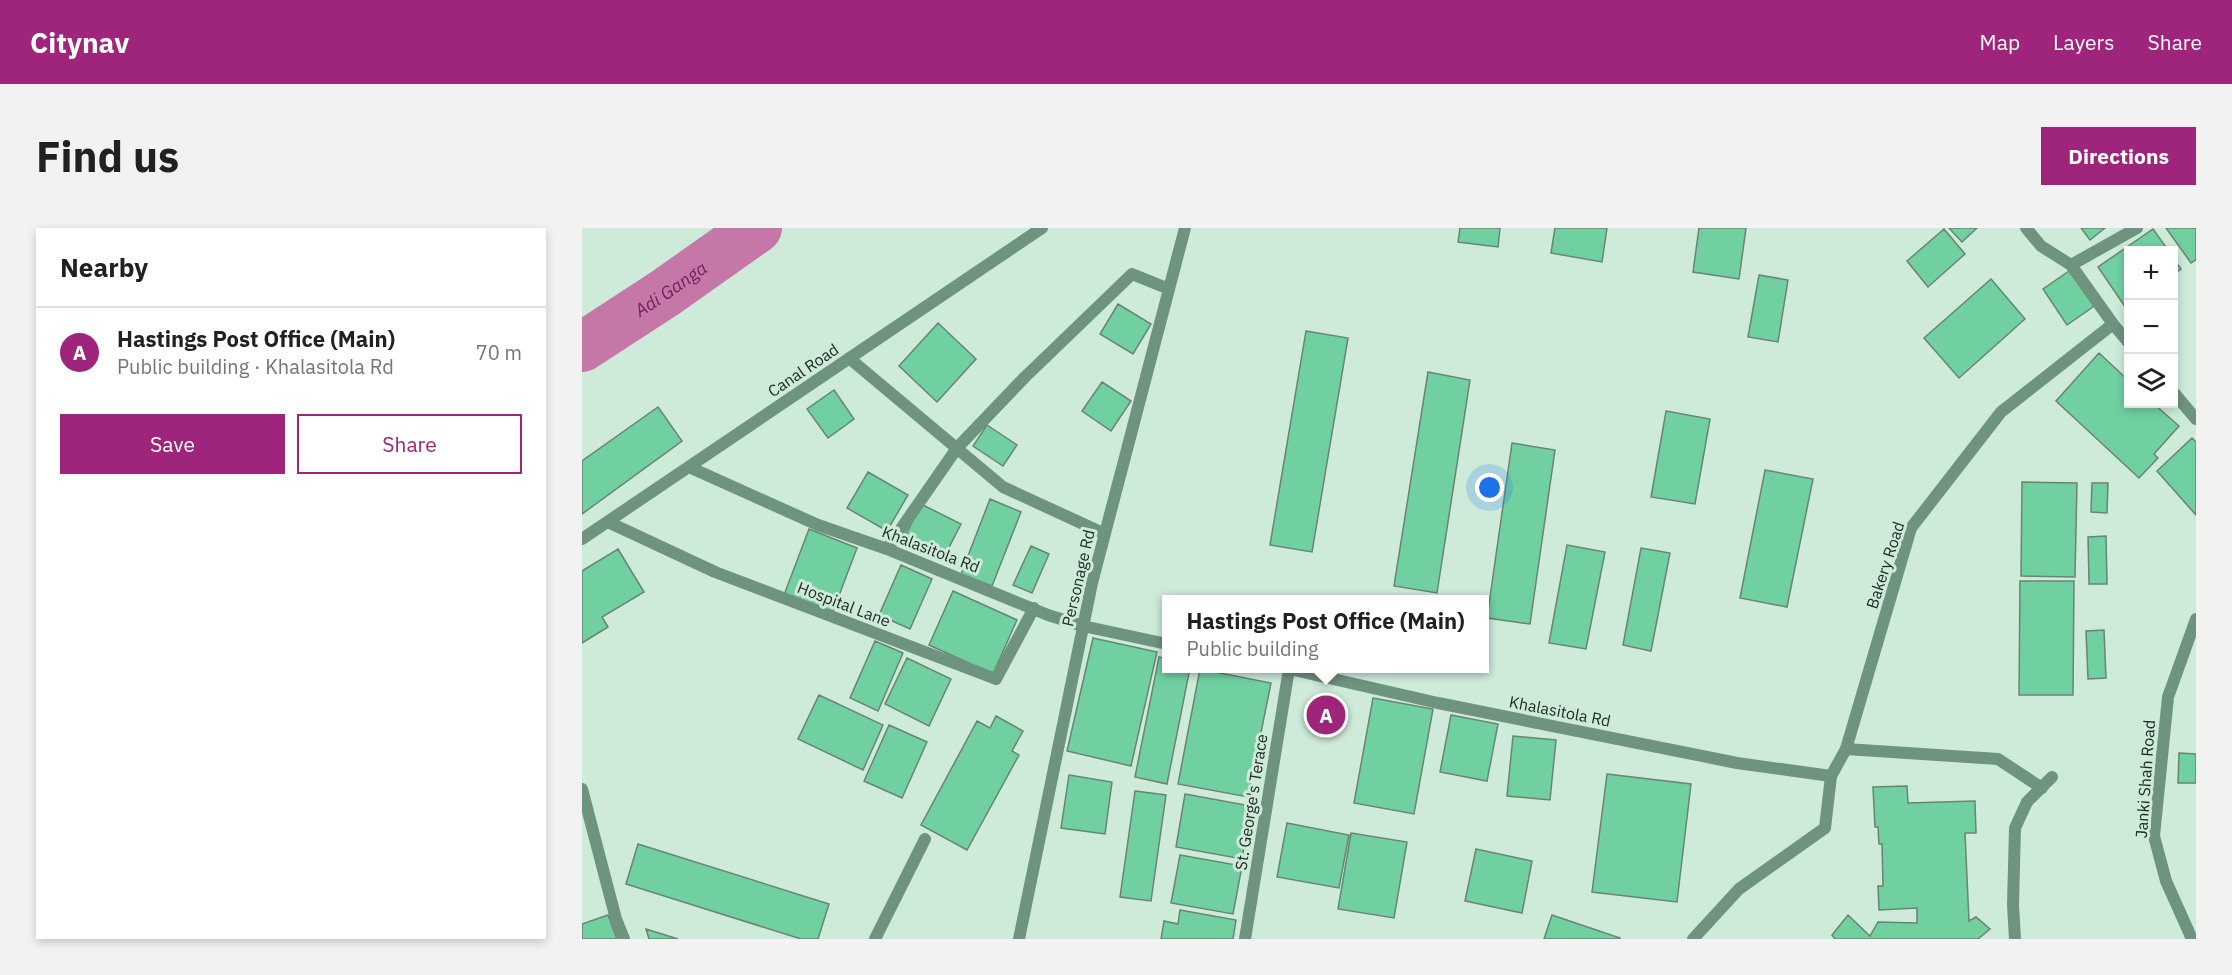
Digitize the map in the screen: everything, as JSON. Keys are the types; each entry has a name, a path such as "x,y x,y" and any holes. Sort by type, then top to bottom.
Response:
{"street":[{"name":"Canal Road","path":"582,539 1042,228"},
{"name":"Personage Rd","path":"1019,939 1083,626 1185,228"},
{"path":"2026,228 2041,246 2071,265 2124,338"},
{"path":"2071,265 2137,228"},
{"path":"887,549 957,448 1024,378 1132,274 1169,289"},
{"name":"Bakery Road","path":"1693,939 1739,888 1825,828 1831,776 1846,749 1911,528 2001,412 2112,324"},
{"path":"849,358 1003,487 1105,534"},
{"path":"2178,398 2196,419"},
{"name":"Khalasitola Rd","path":"689,466 818,525 887,549 1048,615 1083,626 1162,643"},
{"name":"Hospital Lane","path":"608,522 716,572 996,680 1034,608"},
{"name":"Janki Shah Road","path":"2192,939 2166,881 2154,836 2168,697 2196,619"},
{"name":"St. George's Terace","path":"1245,939 1286,673"},
{"name":"Khalasitola Rd","path":"1305,673 1438,703 1737,763 1831,776"},
{"path":"1846,749 1998,759 2042,788"},
{"path":"2015,939 2013,905 2015,828 2027,802 2052,777"},
{"path":"582,789 616,919 624,939"},
{"path":"875,939 925,839"}],"building":[{"path":"1460,228 1500,228 1498,247 1458,242"},
{"path":"1555,228 1607,228 1602,262 1551,253"},
{"path":"1699,228 1746,228 1739,279 1693,272"},
{"path":"1949,228 1977,228 1962,242"},
{"path":"2081,228 2105,228 2090,240"},
{"path":"2166,228 2196,228 2196,260 2191,263"},
{"path":"1944,229 1965,254 1928,287 1907,261"},
{"path":"2153,229 2165,246 2128,246"},
{"path":"2124,249 2124,305 2098,267"},
{"path":"2072,269 2097,304 2067,325 2043,289"},
{"path":"1759,275 1788,280 1778,342 1748,337"},
{"path":"1991,279 2025,319 1959,378 1924,338"},
{"path":"1118,304 1151,324 1133,354 1100,334"},
{"path":"938,323 976,359 937,402 899,366"},
{"path":"1306,331 1348,338 1312,552 1270,545"},
{"path":"2099,353 2124,376 2124,408 2159,408 2179,426 2154,454 2158,458 2139,478 2056,401"},
{"path":"1428,372 1470,380 1437,593 1394,586"},
{"path":"1102,382 1131,401 1111,431 1082,411"},
{"path":"834,390 854,419 828,438 807,409"},
{"path":"658,407 682,441 582,514 582,461"},
{"path":"1666,411 1710,419 1695,504 1651,497"},
{"path":"987,425 1017,445 1003,466 973,446"},
{"path":"2192,438 2196,442 2196,515 2157,471"},
{"path":"1512,443 1555,450 1530,624 1489,618 1489,604"},
{"path":"1765,470 1813,479 1787,607 1740,598"},
{"path":"868,472 908,495 887,531 847,508"},
{"path":"2022,482 2077,483 2075,577 2021,576"},
{"path":"2092,483 2108,483 2107,513 2091,512"},
{"path":"990,499 1021,512 992,586 961,574"},
{"path":"921,504 961,524 943,559 904,539"},
{"path":"809,529 857,548 832,614 784,595"},
{"path":"2106,536 2107,584 2089,584 2088,537"},
{"path":"1567,545 1605,552 1586,649 1549,643"},
{"path":"1031,546 1049,554 1032,593 1013,585"},
{"path":"1641,548 1670,553 1651,651 1623,645"},
{"path":"618,549 644,592 602,617 608,627 582,643 582,571"},
{"path":"901,565 932,579 910,629 879,615"},
{"path":"2020,581 2074,581 2073,695 2019,695"},
{"path":"953,591 1017,620 993,674 929,645"},
{"path":"2104,630 2106,678 2088,679 2086,631"},
{"path":"1093,638 1157,652 1131,766 1067,751"},
{"path":"875,641 903,653 878,711 850,698"},
{"path":"1159,657 1162,658 1162,673 1189,673 1167,784 1135,777"},
{"path":"907,658 951,679 929,726 885,704"},
{"path":"1199,673 1220,673 1271,683 1248,797 1178,784"},
{"path":"819,695 883,725 863,770 798,739"},
{"path":"1373,698 1433,709 1414,814 1354,803"},
{"path":"1451,715 1498,724 1487,781 1440,772"},
{"path":"996,716 1023,731 1012,751 1019,755 967,850 921,825 977,721 990,728"},
{"path":"889,725 927,742 902,798 864,781"},
{"path":"1513,736 1556,740 1550,800 1507,796"},
{"path":"2179,753 2196,754 2196,783 2178,783"},
{"path":"1607,774 1691,784 1677,902 1592,892"},
{"path":"1069,775 1112,782 1105,834 1061,828"},
{"path":"1907,786 1908,803 1975,801 1976,833 1965,833 1969,921 1976,917 1990,929 1978,939 1835,939 1832,935 1848,915 1870,936 1878,922 1917,923 1917,908 1879,910 1878,886 1883,886 1882,844 1879,844 1878,827 1875,827 1873,787"},
{"path":"1135,791 1166,795 1151,901 1120,897"},
{"path":"1185,794 1251,806 1242,859 1176,847"},
{"path":"1287,823 1349,835 1339,888 1277,877"},
{"path":"1351,833 1407,842 1394,918 1338,909"},
{"path":"638,844 829,904 818,939 801,939 626,884"},
{"path":"1476,849 1532,861 1522,913 1465,901"},
{"path":"1180,855 1242,866 1233,914 1171,903"},
{"path":"1180,910 1236,920 1233,939 1161,939 1164,921 1178,924"},
{"path":"608,915 617,939 582,939 582,924"},
{"path":"1552,915 1620,938 1620,939 1544,939"},
{"path":"646,929 678,939 649,939"}],"waterway":[{"name":"Adi Ganga","path":"582,347 665,293 757,228"}],"place":[{"name":"Hastings Post Office (Main)","path":"1326,715"}]}
